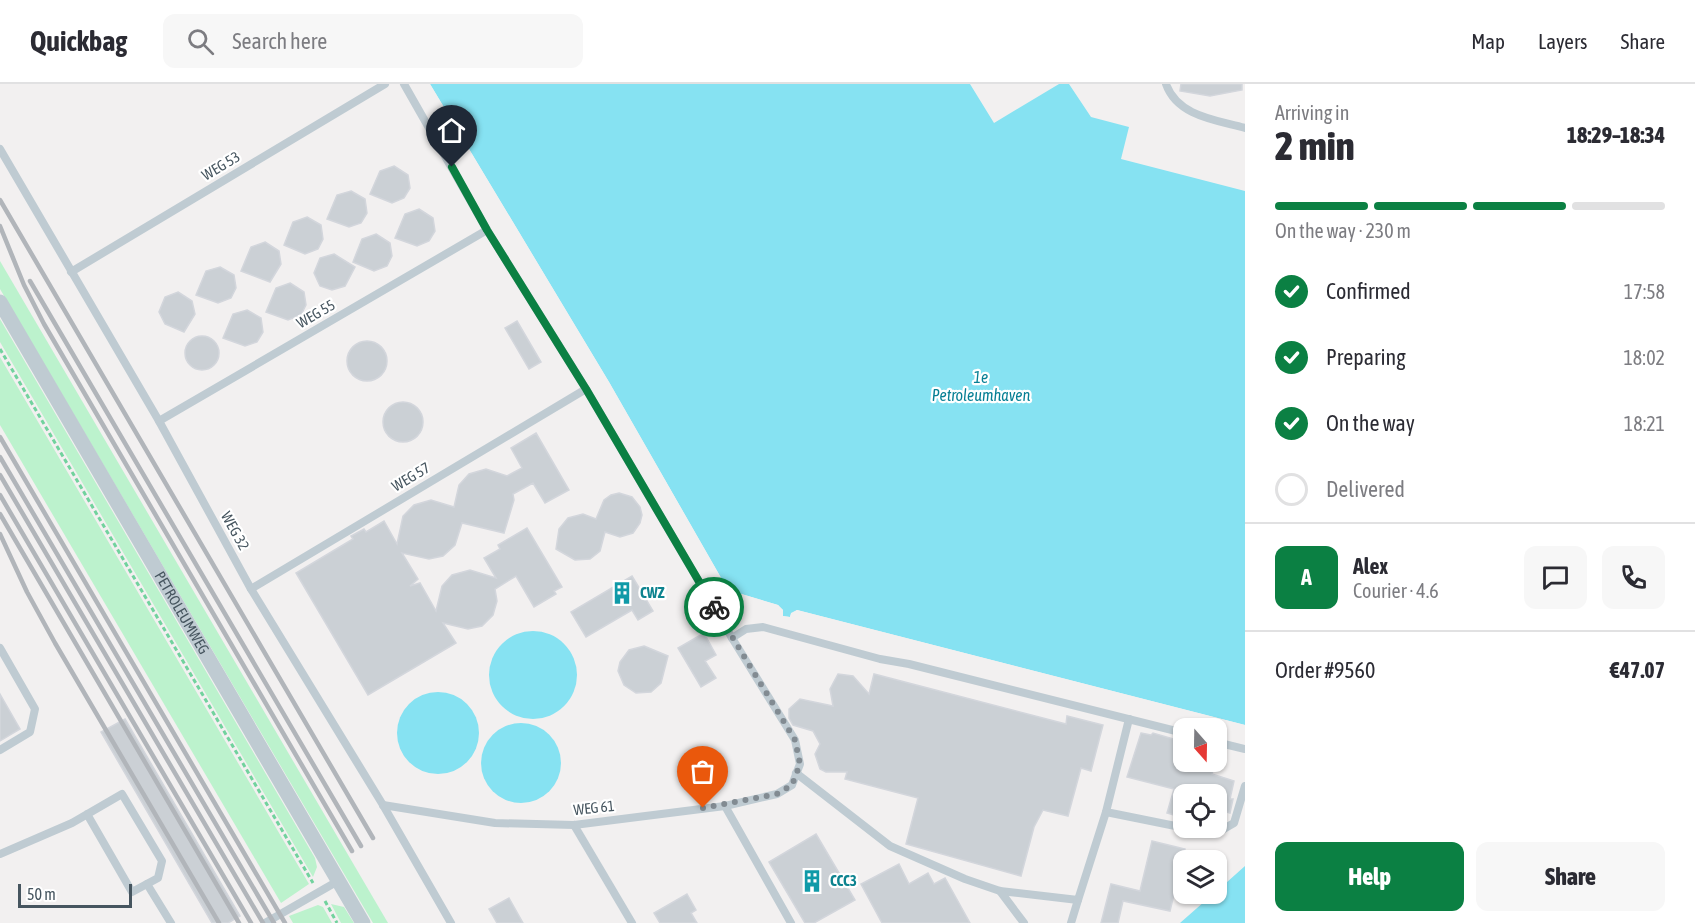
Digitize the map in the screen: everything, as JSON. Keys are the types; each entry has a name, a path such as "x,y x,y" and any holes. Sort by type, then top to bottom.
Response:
{"street":[{"name":"PETROLEUMWEG","path":"0,302 363,923"}],"lane":[{"name":"WEG 53","path":"71,272 385,84"},
{"path":"404,84 487,230 586,389 732,638 795,740 800,764 796,773 890,846 965,879 1000,891 1078,900"},
{"path":"1166,84 1170,95 1186,110 1245,128"},
{"name":"WEG 32","path":"0,149 159,421 251,589 383,805 451,923"},
{"name":"WEG 55","path":"159,421 487,230"},
{"name":"WEG 57","path":"251,589 586,389"},
{"path":"732,638 746,629 763,627 880,660 909,664 1173,730"},
{"path":"0,648 35,709 30,732 0,750"},
{"path":"1071,923 1106,812 1129,719"},
{"path":"1227,744 1245,749"},
{"name":"WEG 61","path":"383,805 495,823 574,825 725,806 777,794 792,785 796,773"},
{"path":"1106,812 1215,834 1234,823 1245,786"},
{"path":"0,854 58,830 122,794 162,861 158,878 132,892 87,814"},
{"path":"725,806 791,923"},
{"path":"574,825 632,923"},
{"path":"265,923 338,881"},
{"path":"147,884 171,923"},
{"path":"1000,891 1024,923"}],"path":[{"name":"PETROLEUMWEG","path":"0,349 337,923"}],"green space":[{"path":"0,261 388,923 373,923 0,289"},
{"path":"0,319 315,858 317,867 313,877 0,342"},
{"path":"0,357 309,884 281,903 0,425"},
{"path":"331,904 344,907 354,923 341,923"},
{"path":"318,905 323,907 332,923 293,923 289,916"}],"water":[{"name":"1e Petroleumhaven","path":"430,84 970,84 994,123 1059,84 1069,84 1091,117 1129,127 1121,159 1245,191 1245,725 1227,720 1227,718 1218,718 797,610 791,613 790,617 782,616 783,610 778,605 728,590 609,382"},
{"path":"533,631 558,638 570,650 577,675 570,700 558,712 533,719 508,712 496,700 489,675 496,650 508,638"},
{"path":"438,692 454,695 467,704 476,717 479,733 476,749 467,762 454,771 438,774 422,771 409,762 400,749 397,733 400,717 409,704 422,695"},
{"path":"513,723 529,723 550,734 561,755 561,771 550,792 529,803 513,803 499,797 487,785 481,771 481,755 487,741 499,729"},
{"path":"1245,866 1245,923 1180,923 1202,904 1227,904 1227,882"}],"pier":[{"path":"427,84 430,84 609,382 728,590 778,605 783,610 783,616 790,617 797,610 1218,718 1206,718 797,613 791,620 780,618 780,612 776,608 726,592 606,384"},
{"path":"1227,720 1245,725 1245,728 1227,723"}],"building":[{"path":"1181,84 1242,84 1242,90 1210,96 1180,91"},
{"path":"394,166 408,175 410,188 404,198 392,203 370,194 380,171"},
{"path":"351,191 365,199 367,213 361,223 349,227 327,219 337,195"},
{"path":"419,209 433,218 435,231 429,241 417,246 395,238 405,214"},
{"path":"307,217 321,225 323,239 318,249 305,254 284,245 293,222"},
{"path":"376,234 390,243 392,256 387,266 374,271 353,262 362,239"},
{"path":"265,242 279,251 281,264 270,282 241,271 251,247"},
{"path":"334,254 355,267 345,286 332,290 320,286 314,273 320,258"},
{"path":"220,267 234,275 236,288 231,298 218,303 196,295 206,271"},
{"path":"290,283 304,292 306,305 301,315 288,320 266,312 276,288"},
{"path":"178,292 192,301 195,314 184,332 165,324 159,312 165,297"},
{"path":"247,310 261,318 263,332 257,342 245,346 223,338 233,314"},
{"path":"517,321 541,362 529,369 505,328"},
{"path":"202,336 214,341 219,353 214,365 202,370 190,365 185,353 190,341"},
{"path":"367,341 375,342 381,347 386,353 386,369 381,375 375,380 367,381 359,380 353,375 348,369 347,361 348,353 353,347 359,342"},
{"path":"403,402 411,403 417,408 422,414 422,430 417,436 411,441 403,442 395,441 389,436 384,430 383,422 384,414 389,408 395,403"},
{"path":"536,433 569,490 545,503 533,483 513,494 514,500 504,533 462,523 455,545 443,556 429,559 402,553 418,579 410,586 420,583 436,611 442,586 452,575 470,570 496,578 484,558 500,549 498,545 527,528 562,587 554,591 556,594 534,607 516,576 495,589 497,601 493,615 482,626 468,629 443,623 456,643 368,695 296,573 353,539 351,536 364,529 366,532 384,521 397,544 403,516 414,505 431,500 454,507 459,485 469,474 486,469 507,476 522,468 511,448"},
{"path":"619,493 632,497 640,507 642,515 640,523 633,533 620,537 605,532 600,551 590,559 575,560 556,549 559,529 568,518 583,514 596,519 604,500"},
{"name":"CWZ","path":"632,576 653,611 638,620 632,610 586,637 571,612"},
{"path":"704,633 716,655 705,661 716,678 701,687 678,648"},
{"path":"644,646 668,656 661,683 651,692 636,693 624,685 618,671 620,662 629,650"},
{"path":"838,674 853,676 869,694 874,674 1066,724 1067,716 1103,725 1091,771 1081,768 1068,816 1043,810 1034,827 1021,876 906,844 918,798 845,779 847,772 826,772 820,769 815,754 820,744 813,731 793,725 789,718 789,709 800,699 833,706 830,689"},
{"path":"0,694 20,729 0,741"},
{"path":"125,719 240,916 228,923 212,923 101,732"},
{"path":"1141,733 1151,735 1153,733 1173,739 1173,772 1212,772 1212,774 1234,781 1230,813 1227,812 1227,784 1173,784 1173,789 1127,777"},
{"path":"1173,792 1173,815 1167,813"},
{"name":"CCC3","path":"816,834 855,900 814,923 805,923 769,862"},
{"path":"1152,841 1185,849 1173,850 1173,899 1170,911 1123,901 1118,923 1101,923 1111,884 1140,891"},
{"path":"899,864 909,884 928,873 934,884 945,878 970,923 882,923 861,884"},
{"path":"687,894 696,910 691,913 697,923 660,923 654,913"},
{"path":"509,898 523,923 497,923 489,909"}],"railway":[{"path":"0,200 373,838"},
{"path":"0,226 24,285 44,324 352,851"},
{"path":"30,281 361,846"},
{"path":"0,437 285,923"},
{"path":"0,457 274,923"},
{"path":"0,475 263,923"},
{"path":"0,495 251,923"},
{"path":"0,514 239,923"},
{"path":"0,534 27,592 55,643 219,923"}],"way so far":[{"path":"703,808 725,806 777,794 792,785 800,764 795,740 714,607"}],"place":[{"name":"CWZ","path":"622,593"},
{"name":"CCC3","path":"812,881"}],"route":[{"path":"452,167 487,230 586,389 714,607"}]}
